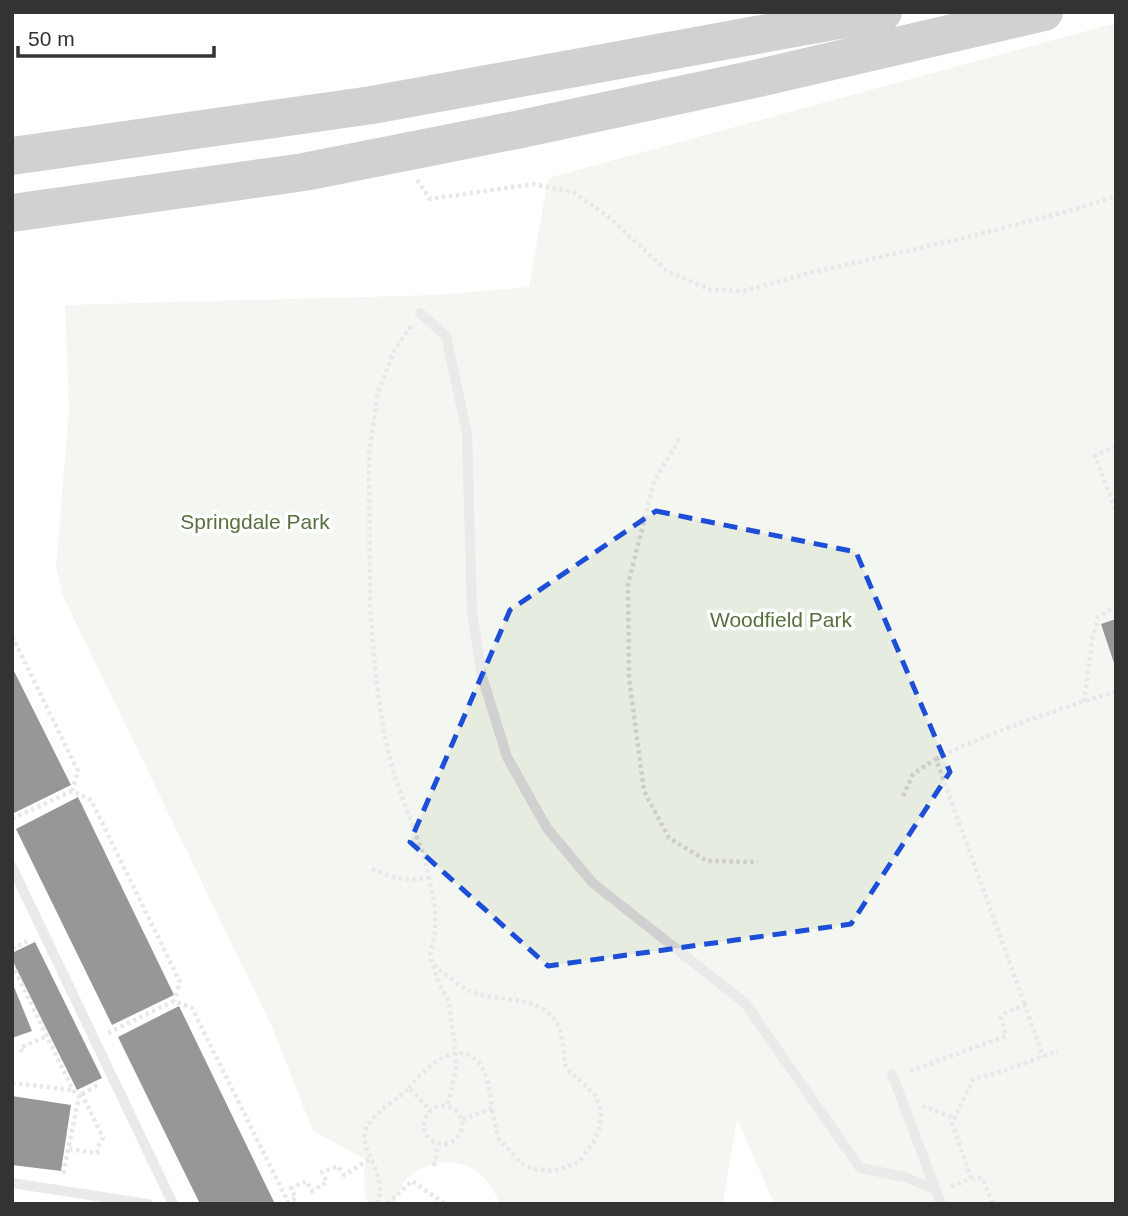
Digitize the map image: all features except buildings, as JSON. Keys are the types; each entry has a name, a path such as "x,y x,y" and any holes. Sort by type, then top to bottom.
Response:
{"highway":[{"path":"12,156 372,105 883,12"},
{"path":"12,213 304,172 736,83 1044,12"}],"lane":[{"path":"420,313 446,336 467,433 472,612 482,676 507,757 547,828 592,882 745,1003 860,1168 905,1177 936,1189"},
{"path":"12,867 173,1204"},
{"path":"892,1074 941,1204"},
{"path":"12,1183 148,1204"}],"path":[{"path":"398,153 430,199 533,184 573,192 610,218 667,271 711,290 744,291 968,237 1116,196"},
{"path":"420,313 394,351 377,392 369,454 370,607 384,733 395,778 425,859 435,906 435,934 430,954 437,979 449,1003 455,1053 456,1070 447,1107"},
{"path":"679,439 654,482 628,584 629,678 644,791 669,838 707,861 758,862"},
{"path":"1116,446 1095,456 1116,511"},
{"path":"1084,702 1092,640 1098,617 1116,606"},
{"path":"12,636 78,771 72,791 12,819"},
{"path":"902,796 913,774 964,745 1116,691"},
{"path":"936,759 1043,1056"},
{"path":"72,791 91,800 180,982 174,1001"},
{"path":"372,869 395,878 429,878"},
{"path":"12,964 73,1090 79,1096 82,1094 103,1138 97,1153 69,1149"},
{"path":"377,1204 380,1188 377,1172 367,1153 367,1126 409,1088 420,1074 455,1053 466,1053 477,1060 485,1072 498,1138 521,1163 533,1169 554,1171 579,1162 600,1129 601,1113 596,1096 565,1068 563,1039 557,1024 548,1013 528,1002 485,996 469,990 433,964"},
{"path":"94,1039 174,1001 192,1008 287,1203 296,1198 290,1188 306,1181 312,1191 327,1182 322,1172 338,1166 344,1175 370,1159"},
{"path":"913,1083 908,1071 1006,1036 1001,1017 1025,1005"},
{"path":"22,1052 20,1048 47,1035"},
{"path":"971,1178 952,1122 974,1079 1058,1051"},
{"path":"12,1083 73,1090"},
{"path":"409,1088 429,1112"},
{"path":"917,1094 922,1106"},
{"path":"61,1190 79,1096"},
{"path":"447,1107 457,1111 462,1120 461,1134 445,1145 432,1142 424,1124 429,1112 434,1108 447,1107"},
{"path":"462,1120 492,1108"},
{"path":"434,1166 438,1144"},
{"path":"936,1189 957,1185 971,1178 982,1178 992,1204"},
{"path":"387,1204 412,1181 445,1204"}],"highlighted area":[{"path":"656,511 856,552 950,772 851,924 548,966 410,842 510,610"}],"green space":[{"name":"Woodfield Park","path":"1116,23 1116,1204 775,1204 737,1119 723,1204 499,1204 489,1184 473,1169 441,1163 411,1175 393,1204 368,1204 364,1187 365,1159 313,1131 272,1027 63,596 56,567 69,408 65,305 435,295 529,287 548,178"}],"park label":[{"name":"Springdale Park","path":"255,521"}]}
